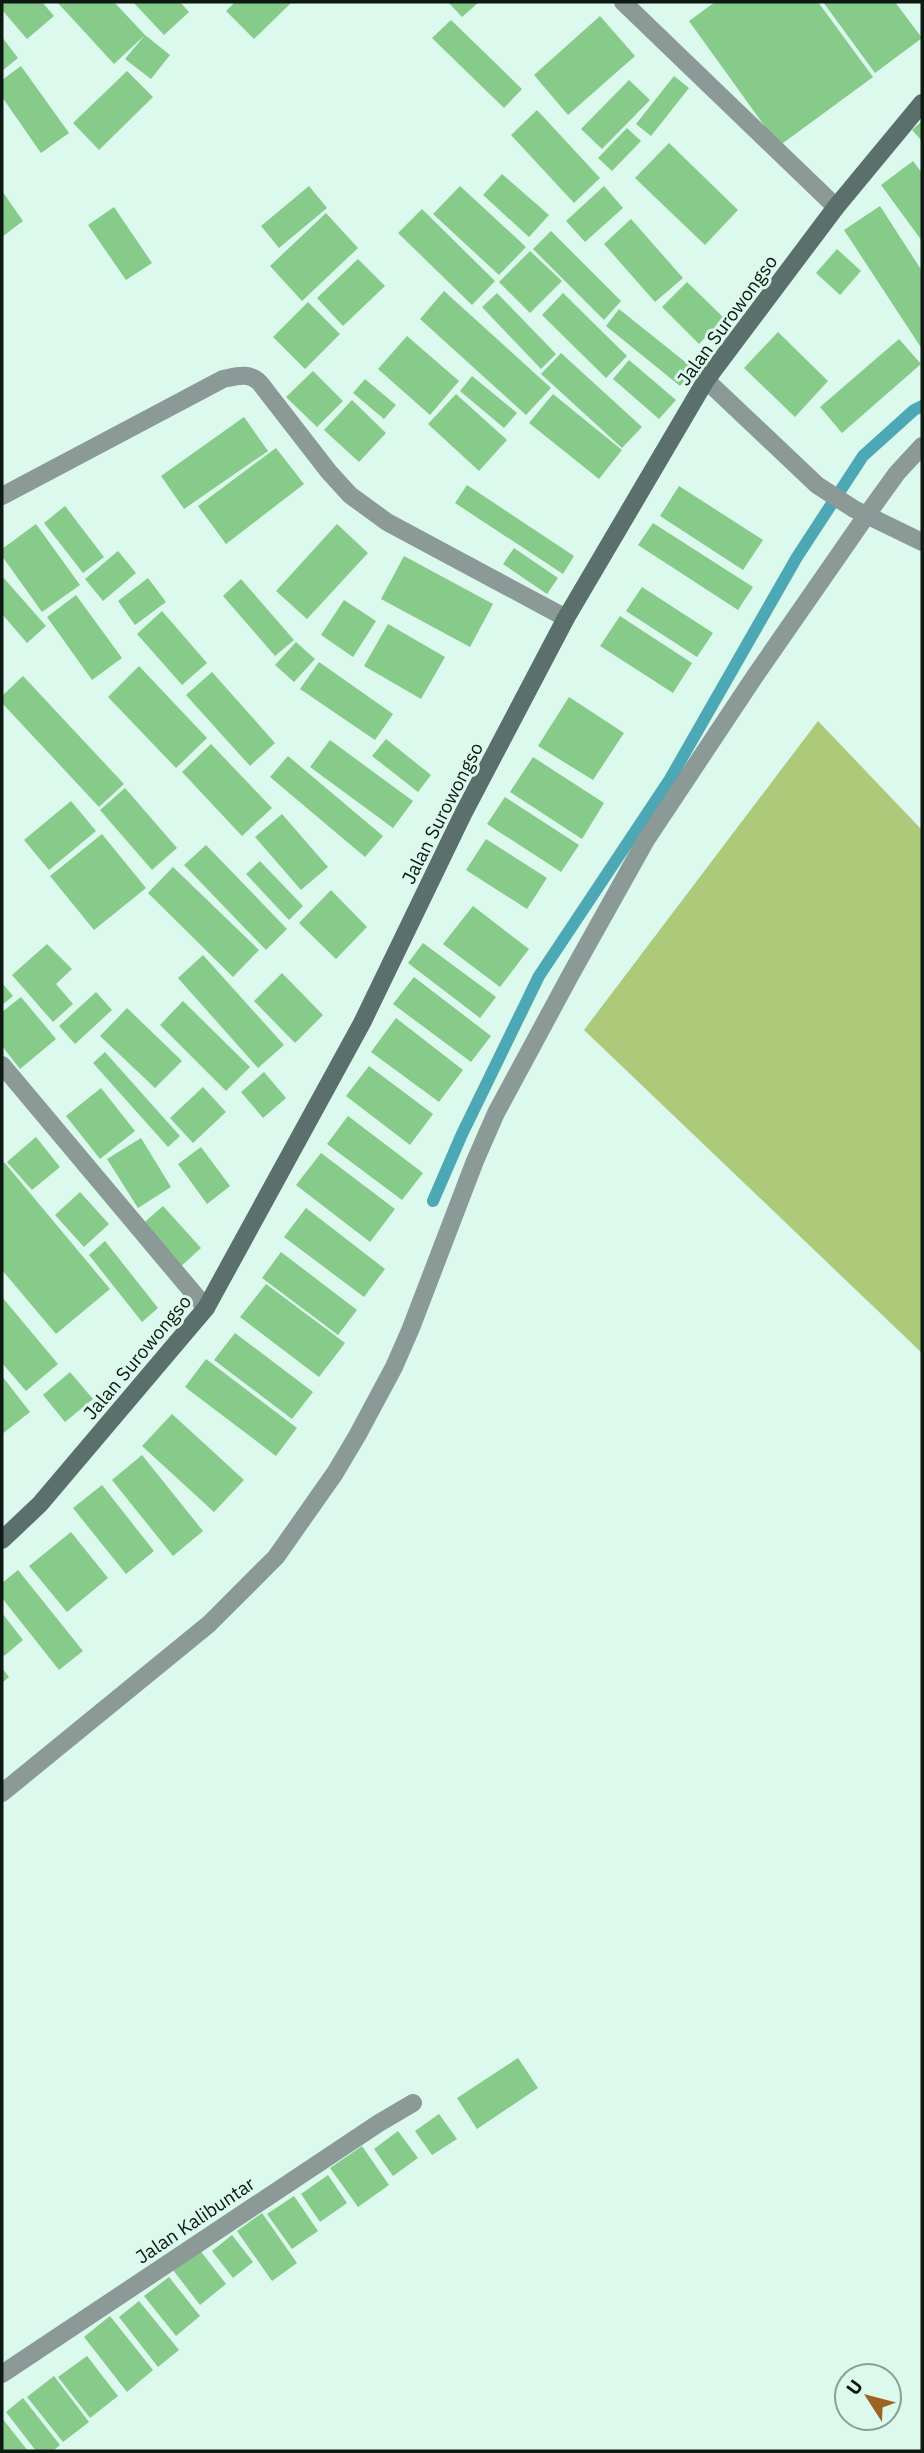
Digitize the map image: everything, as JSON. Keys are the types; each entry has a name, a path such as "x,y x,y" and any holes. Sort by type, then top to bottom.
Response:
{"street":[{"path":"623,2 836,207"},
{"name":"Jalan Surowongso","path":"2,1540 40,1504 206,1308 362,1023 463,814 566,618 706,380 836,207 922,103"},
{"path":"2,496 223,379 246,374 260,383 350,495 387,522 566,618"},
{"path":"706,380 817,485 860,512 922,542"},
{"path":"2,1793 209,1624 239,1596 276,1557 335,1473 378,1398 411,1328 470,1173 496,1113 646,840 860,512 922,446"},
{"path":"2,1065 206,1308"},
{"name":"Jalan Kalibuntar","path":"2,2374 413,2103"}],"green space":[{"path":"818,721 922,830 922,1353 584,1030"}],"building":[{"path":"2,2 42,2 54,16 27,39 2,10"},
{"path":"57,2 114,2 145,35 114,64"},
{"path":"133,2 180,2 189,12 164,35"},
{"path":"235,2 292,2 254,39 226,11"},
{"path":"448,2 479,2 462,17"},
{"path":"715,2 818,2 873,77 779,146 689,21"},
{"path":"823,2 895,2 922,38 875,73"},
{"path":"600,16 635,56 568,115 534,75"},
{"path":"451,20 522,89 504,108 432,38"},
{"path":"145,35 170,55 151,79 125,59"},
{"path":"2,37 18,58 2,71"},
{"path":"21,66 69,133 41,153 2,97 2,80"},
{"path":"127,71 153,97 99,150 73,123"},
{"path":"674,76 689,88 651,136 636,124"},
{"path":"629,80 650,100 602,149 581,129"},
{"path":"537,110 600,178 574,203 511,135"},
{"path":"922,121 922,141 912,130"},
{"path":"627,128 641,141 612,171 598,158"},
{"path":"669,143 738,210 705,245 635,178"},
{"path":"913,161 922,173 922,241 881,185"},
{"path":"502,174 549,215 529,237 483,195"},
{"path":"309,186 327,208 279,248 261,226"},
{"path":"460,186 526,247 499,275 433,214"},
{"path":"604,186 623,208 585,242 566,221"},
{"path":"2,191 23,221 2,237"},
{"path":"880,206 922,271 922,349 844,230"},
{"path":"114,207 152,263 126,280 88,225"},
{"path":"422,209 495,281 472,305 398,233"},
{"path":"326,213 358,248 302,301 270,266"},
{"path":"631,219 683,278 655,302 604,244"},
{"path":"551,231 621,301 604,320 533,249"},
{"path":"837,249 861,271 840,295 816,273"},
{"path":"530,251 562,281 530,313 499,282"},
{"path":"358,259 385,286 343,326 317,298"},
{"path":"687,282 724,318 699,344 662,307"},
{"path":"444,291 551,388 526,415 420,319"},
{"path":"497,293 556,354 541,369 482,307"},
{"path":"563,293 627,356 606,378 542,315"},
{"path":"308,302 340,334 305,369 273,337"},
{"path":"619,309 694,369 680,386 606,326"},
{"path":"778,332 828,381 795,417 744,368"},
{"path":"407,336 459,381 430,415 378,369"},
{"path":"899,339 921,364 842,433 820,407"},
{"path":"561,353 642,427 622,448 541,374"},
{"path":"629,360 676,400 659,419 613,379"},
{"path":"313,371 343,401 317,427 286,397"},
{"path":"472,376 517,413 504,428 460,391"},
{"path":"365,379 396,405 384,419 353,393"},
{"path":"456,394 507,440 479,471 428,424"},
{"path":"553,394 622,450 599,479 529,423"},
{"path":"352,400 386,433 359,462 324,430"},
{"path":"244,417 268,451 184,509 161,476"},
{"path":"276,448 304,484 226,544 198,506"},
{"path":"467,485 574,556 563,574 455,503"},
{"path":"679,486 763,540 743,570 660,516"},
{"path":"65,506 104,557 83,573 44,523"},
{"path":"653,523 753,587 738,610 638,545"},
{"path":"36,524 80,585 42,612 2,556 2,549"},
{"path":"337,524 368,553 307,619 276,591"},
{"path":"514,548 558,578 547,594 503,564"},
{"path":"118,551 136,573 103,601 85,579"},
{"path":"404,556 493,604 470,647 381,599"},
{"path":"2,576 46,626 27,643 2,614"},
{"path":"148,578 166,602 135,625 118,601"},
{"path":"241,579 294,640 275,656 223,596"},
{"path":"642,587 713,633 697,657 626,611"},
{"path":"76,595 122,658 92,680 47,617"},
{"path":"344,600 376,621 353,657 321,635"},
{"path":"162,611 207,663 182,685 137,634"},
{"path":"620,616 692,663 673,693 600,646"},
{"path":"388,624 445,657 421,699 364,666"},
{"path":"296,642 315,659 294,682 275,665"},
{"path":"319,662 393,714 375,740 300,689"},
{"path":"139,666 207,738 176,768 108,697"},
{"path":"212,672 275,743 250,766 186,695"},
{"path":"23,676 124,784 99,807 2,703 2,696"},
{"path":"569,697 624,733 593,780 538,746"},
{"path":"386,739 431,775 418,792 372,756"},
{"path":"330,740 413,801 393,828 310,767"},
{"path":"211,744 272,808 242,836 182,772"},
{"path":"288,756 383,836 365,857 270,777"},
{"path":"533,757 604,803 582,839 510,792"},
{"path":"125,788 177,848 152,870 100,810"},
{"path":"505,797 579,845 561,872 487,824"},
{"path":"71,801 96,831 49,870 24,840"},
{"path":"282,814 328,867 301,890 255,837"},
{"path":"102,834 146,888 94,930 50,876"},
{"path":"486,839 547,878 527,909 466,870"},
{"path":"206,845 287,929 266,950 184,865"},
{"path":"260,861 303,906 289,920 246,874"},
{"path":"173,867 259,950 233,977 148,893"},
{"path":"331,890 367,927 336,959 299,923"},
{"path":"473,906 529,949 500,987 443,944"},
{"path":"423,943 496,997 480,1018 408,963"},
{"path":"47,944 72,969 56,984 73,1004 53,1022 12,975"},
{"path":"203,955 284,1045 258,1068 178,978"},
{"path":"282,973 323,1015 295,1043 254,1001"},
{"path":"414,977 491,1036 471,1062 393,1004"},
{"path":"2,983 13,996 2,1005"},
{"path":"96,992 112,1010 75,1044 59,1026"},
{"path":"21,997 56,1039 20,1069 2,1046 2,1012"},
{"path":"183,1001 250,1067 226,1091 160,1025"},
{"path":"127,1008 182,1061 155,1088 100,1036"},
{"path":"396,1018 463,1070 439,1102 371,1052"},
{"path":"105,1052 180,1136 168,1147 93,1063"},
{"path":"369,1066 433,1114 410,1145 346,1096"},
{"path":"264,1072 286,1098 263,1118 241,1092"},
{"path":"203,1087 226,1112 193,1143 170,1118"},
{"path":"101,1088 135,1131 100,1159 66,1116"},
{"path":"348,1116 423,1173 402,1200 327,1144"},
{"path":"36,1137 60,1167 32,1190 7,1162"},
{"path":"141,1138 171,1187 138,1208 107,1159"},
{"path":"201,1147 230,1186 207,1204 178,1164"},
{"path":"321,1153 395,1209 370,1242 296,1185"},
{"path":"4,1162 110,1289 56,1334 2,1270"},
{"path":"80,1192 109,1224 84,1247 55,1215"},
{"path":"163,1206 201,1248 177,1270 139,1227"},
{"path":"306,1208 385,1269 364,1297 284,1237"},
{"path":"105,1241 158,1308 142,1322 89,1255"},
{"path":"281,1252 357,1310 338,1335 262,1278"},
{"path":"266,1284 345,1343 319,1377 240,1317"},
{"path":"2,1297 58,1364 26,1391 2,1363"},
{"path":"235,1333 313,1392 292,1419 214,1360"},
{"path":"206,1359 297,1428 276,1456 185,1387"},
{"path":"70,1372 93,1399 65,1422 43,1395"},
{"path":"2,1376 30,1412 2,1434"},
{"path":"172,1414 244,1480 214,1512 142,1446"},
{"path":"142,1455 203,1531 173,1556 112,1480"},
{"path":"102,1485 154,1551 126,1574 73,1508"},
{"path":"71,1532 108,1578 67,1612 29,1566"},
{"path":"18,1570 83,1651 59,1670 2,1598 2,1583"},
{"path":"2,1613 23,1640 4,1656 2,1653"},
{"path":"2,1668 9,1677 2,1683"},
{"path":"518,2058 538,2088 477,2129 457,2098"},
{"path":"439,2114 457,2139 432,2155 415,2131"},
{"path":"398,2131 418,2158 393,2176 374,2149"},
{"path":"362,2146 389,2185 358,2207 330,2168"},
{"path":"328,2175 347,2203 320,2222 301,2194"},
{"path":"294,2196 318,2231 292,2249 267,2214"},
{"path":"262,2213 297,2263 272,2281 237,2231"},
{"path":"232,2235 253,2262 233,2278 212,2251"},
{"path":"199,2249 226,2284 200,2305 173,2270"},
{"path":"169,2277 200,2316 176,2336 144,2296"},
{"path":"139,2301 179,2350 158,2367 119,2317"},
{"path":"110,2316 153,2370 127,2392 84,2337"},
{"path":"87,2356 118,2396 90,2418 58,2377"},
{"path":"54,2376 89,2422 63,2442 27,2397"},
{"path":"23,2398 60,2445 53,2451 36,2451 6,2412"},
{"path":"2,2418 28,2451 2,2451"}],"waterway":[{"path":"433,1201 462,1134 539,976 670,779 797,557 863,456 914,410 922,406"}]}
